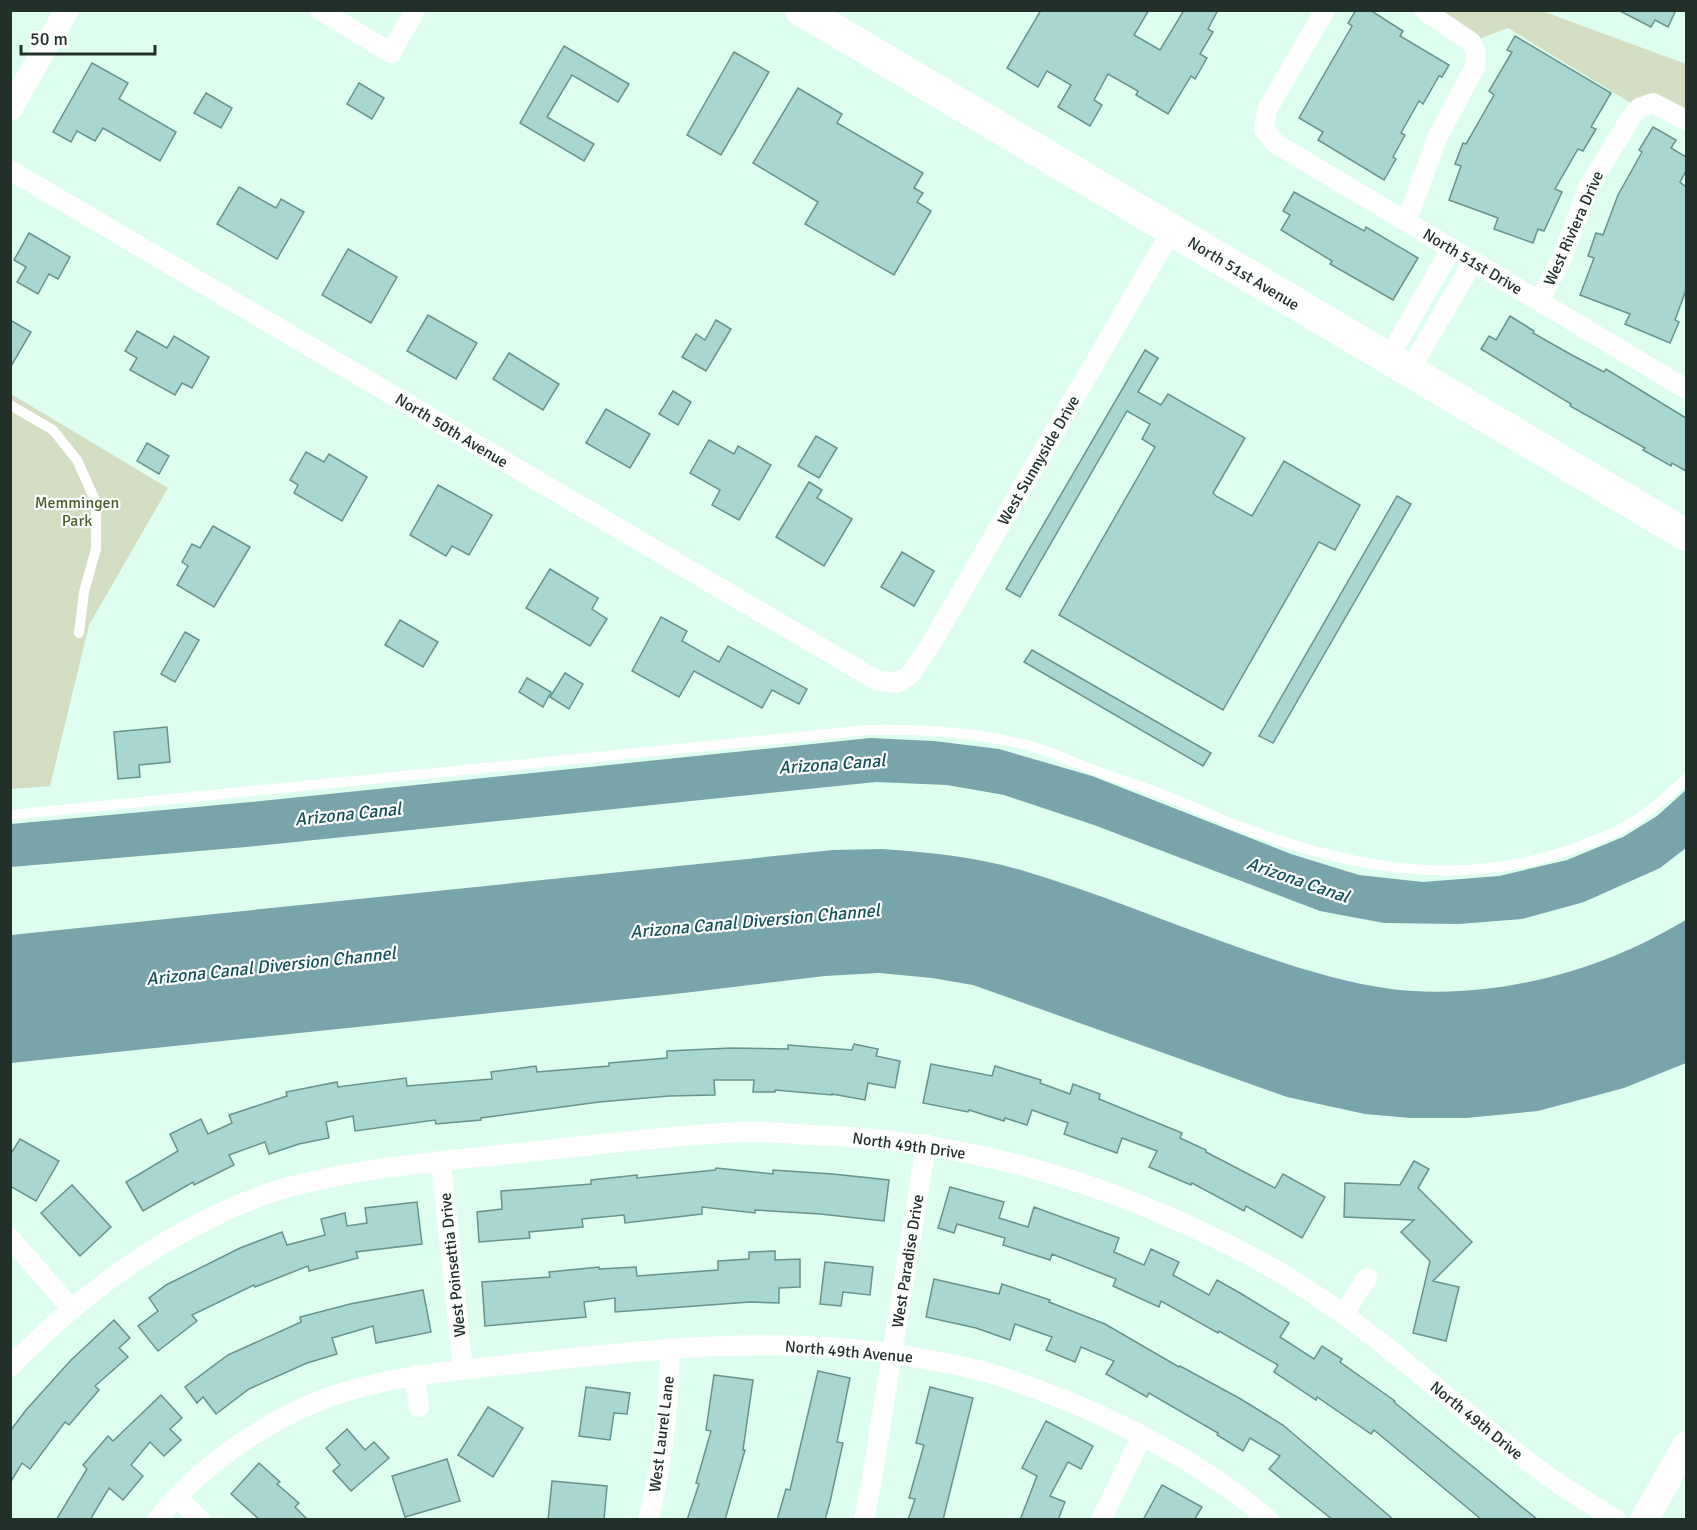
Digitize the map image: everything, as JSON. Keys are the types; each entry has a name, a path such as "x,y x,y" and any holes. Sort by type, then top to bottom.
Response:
{"main road":[{"name":"North 51st Avenue","path":"801,10 1686,535"},
{"path":"1644,1520 1686,1446"}],"street":[{"path":"10,109 67,10"},
{"path":"320,10 391,53 415,10"},
{"name":"North 51st Drive","path":"1325,10 1267,110 1264,129 1275,143 1539,301 1684,380"},
{"path":"1405,221 1437,138 1475,67 1476,53 1471,42 1424,10"},
{"name":"West Riviera Drive","path":"1539,301 1561,260 1589,186 1632,116 1639,108 1653,103 1686,120"},
{"name":"North 50th Avenue","path":"10,170 876,680 897,683"},
{"name":"West Sunnyside Drive","path":"897,683 910,675 936,636 1172,230"},
{"path":"1398,365 1451,249"},
{"path":"1398,365 1473,262"},
{"name":"North 49th Drive","path":"10,1367 71,1308 107,1280 156,1248 226,1210 277,1190 325,1178 404,1164 657,1139 747,1132 862,1137 926,1144 1010,1161 1132,1200 1254,1258 1305,1286 1344,1313 1538,1470 1616,1520"},
{"name":"West Paradise Drive","path":"864,1520 872,1484 926,1144"},
{"name":"West Poinsettia Drive","path":"441,1161 463,1370"},
{"path":"10,1238 71,1308"},
{"path":"1344,1313 1367,1278"},
{"name":"North 49th Avenue","path":"157,1520 198,1476 258,1431 322,1400 382,1382 415,1375 670,1348 801,1344 893,1352 981,1371 1061,1399 1142,1436 1198,1468 1269,1520"},
{"name":"West Laurel Lane","path":"648,1520 662,1452 668,1407 670,1348"},
{"path":"415,1375 419,1407"},
{"path":"1101,1520 1142,1436"},
{"path":"177,1497 200,1520"}],"lane":[{"path":"10,405 53,430 77,460 96,502 96,549 84,592 79,633"},
{"path":"10,816 868,730 907,729 988,737 1028,746 1152,790 1274,839 1383,867 1439,871 1496,868 1548,857 1586,844 1625,827 1659,803 1686,778"}],"green space":[{"path":"1424,11 1542,11 1686,64 1686,120 1639,108 1508,28 1471,42"},
{"name":"Memmingen Park","path":"11,394 168,488 89,625 50,786 11,789"}],"water":[{"name":"Arizona Canal","path":"870,738 934,741 999,749 1092,776 1291,854 1359,875 1423,882 1499,876 1567,860 1623,837 1657,816 1686,790 1686,848 1660,868 1584,902 1522,919 1459,924 1384,923 1320,911 1094,825 1004,795 947,785 876,782 246,847 11,867 11,824 251,802"},
{"name":"Arizona Canal Diversion Channel","path":"882,849 952,856 1021,870 1280,961 1335,978 1391,989 1447,992 1533,981 1588,966 1614,956 1686,920 1686,1063 1624,1088 1538,1111 1466,1118 1411,1118 1365,1114 1287,1097 973,985 879,973 825,976 684,993 11,1063 11,935 833,850"}],"building":[{"path":"1041,10 1149,10 1134,35 1160,50 1184,10 1218,10 1208,29 1213,32 1200,54 1207,58 1195,79 1191,76 1168,114 1136,95 1138,91 1108,74 1094,100 1102,105 1090,126 1058,107 1071,85 1047,71 1038,87 1007,68"},
{"path":"1356,10 1370,10 1403,31 1400,36 1449,65 1442,77 1439,76 1423,104 1419,101 1401,133 1405,135 1393,157 1396,159 1384,180 1318,140 1323,132 1299,118 1352,26 1348,23"},
{"path":"1618,10 1676,10 1668,27 1655,20 1651,27"},
{"path":"1515,36 1611,93 1591,127 1596,129 1583,151 1578,149 1555,189 1562,192 1544,231 1538,229 1533,243 1494,229 1498,218 1449,200 1461,166 1455,164 1463,143 1466,144 1494,95 1489,91 1512,52 1507,50"},
{"path":"564,46 629,84 618,102 572,75 547,117 594,144 584,161 520,123"},
{"path":"734,52 769,72 721,155 687,135"},
{"path":"92,63 128,83 119,99 176,132 160,161 103,128 95,141 77,131 71,142 53,132"},
{"path":"359,83 384,98 372,119 347,104"},
{"path":"798,88 842,114 837,123 923,173 914,188 923,193 917,202 931,211 894,275 805,224 818,202 753,163"},
{"path":"206,93 232,108 221,128 194,113"},
{"path":"1653,127 1676,140 1671,148 1686,157 1686,171 1680,182 1686,187 1686,290 1675,320 1679,322 1670,343 1625,324 1630,314 1580,295 1594,258 1588,256 1596,233 1603,235 1618,195 1642,152 1639,150"},
{"path":"239,187 276,208 281,199 304,212 277,259 217,224"},
{"path":"1294,192 1364,231 1366,227 1418,258 1393,300 1330,264 1332,261 1281,230 1290,215 1283,211"},
{"path":"29,233 70,257 58,279 49,274 38,294 17,282 26,267 14,260"},
{"path":"348,249 397,277 371,323 322,295"},
{"path":"428,315 477,343 456,379 407,351"},
{"path":"1510,316 1534,331 1533,333 1604,372 1606,369 1686,418 1686,471 1672,463 1671,466 1643,450 1645,448 1570,406 1571,404 1481,349 1489,336 1496,340"},
{"path":"10,320 31,332 10,368"},
{"path":"716,320 731,329 706,371 682,357 696,334 705,340"},
{"path":"137,331 167,348 174,336 209,357 192,388 182,383 175,395 130,370 137,358 125,351"},
{"path":"1145,350 1158,358 1138,392 1161,405 1168,394 1245,438 1213,493 1216,496 1252,516 1284,461 1360,505 1335,550 1319,542 1223,710 1059,615 1155,447 1142,439 1150,424 1127,411 1020,597 1006,589"},
{"path":"509,353 559,384 543,410 493,379"},
{"path":"673,391 691,402 678,425 659,414"},
{"path":"606,409 650,434 630,468 586,443"},
{"path":"816,436 837,448 819,478 798,466"},
{"path":"709,440 734,454 738,446 771,465 739,520 712,505 720,490 690,473"},
{"path":"147,443 169,456 159,474 137,461"},
{"path":"306,452 324,462 329,454 367,477 342,521 294,493 298,485 290,480"},
{"path":"809,482 822,490 817,498 852,519 824,566 776,537"},
{"path":"438,485 492,515 469,555 452,546 446,556 410,535"},
{"path":"1397,496 1411,504 1273,743 1259,736"},
{"path":"213,526 250,547 214,607 177,585 188,566 182,562 192,544 200,548"},
{"path":"902,552 934,571 914,606 881,587"},
{"path":"550,569 598,598 592,609 607,619 590,646 526,608"},
{"path":"661,617 687,631 682,641 719,662 728,646 807,689 799,704 772,690 762,708 694,671 679,697 632,671"},
{"path":"400,620 438,642 423,667 385,645"},
{"path":"185,632 199,640 175,682 161,674"},
{"path":"1032,650 1211,753 1203,766 1024,662"},
{"path":"565,673 583,684 569,709 550,697"},
{"path":"527,678 551,692 543,707 519,692"},
{"path":"167,727 170,762 139,765 140,777 118,779 114,732"},
{"path":"854,1044 878,1049 876,1056 900,1061 895,1088 868,1083 865,1100 832,1094 775,1090 775,1092 753,1092 754,1080 714,1080 715,1095 599,1102 481,1118 481,1120 436,1124 435,1120 355,1131 353,1116 326,1122 329,1138 299,1144 269,1154 265,1142 229,1155 234,1165 194,1185 193,1182 143,1211 126,1182 178,1151 170,1134 201,1119 208,1134 232,1123 229,1115 287,1096 286,1092 337,1082 338,1087 406,1078 407,1086 492,1079 491,1072 536,1066 537,1072 609,1066 609,1063 667,1058 667,1051 731,1048 788,1049 788,1045 852,1050"},
{"path":"931,1064 992,1076 995,1066 1041,1080 1040,1083 1070,1094 1073,1084 1100,1094 1099,1099 1182,1133 1180,1138 1275,1188 1283,1174 1325,1197 1302,1238 1246,1206 1244,1211 1192,1183 1191,1185 1149,1167 1157,1151 1122,1138 1117,1153 1064,1134 1068,1123 1032,1110 1027,1125 1005,1118 1004,1121 969,1110 968,1112 923,1103"},
{"path":"20,1139 59,1161 36,1201 10,1186 10,1155"},
{"path":"1414,1161 1429,1169 1418,1188 1472,1242 1433,1281 1459,1287 1446,1341 1413,1333 1430,1261 1401,1232 1414,1220 1344,1217 1345,1183 1400,1185"},
{"path":"716,1168 773,1174 773,1170 833,1174 889,1180 884,1221 820,1214 755,1210 755,1213 702,1207 702,1214 625,1223 624,1215 582,1219 583,1227 529,1232 530,1238 479,1242 477,1212 502,1209 501,1191 591,1184 591,1180 637,1175 637,1178 715,1170"},
{"path":"72,1185 111,1227 80,1256 41,1213"},
{"path":"950,1187 1004,1202 999,1218 1028,1227 1034,1207 1119,1238 1114,1252 1144,1265 1151,1249 1179,1262 1173,1275 1209,1295 1217,1280 1240,1293 1289,1323 1280,1337 1314,1359 1322,1346 1342,1359 1340,1362 1395,1401 1538,1520 1482,1520 1374,1430 1371,1434 1317,1397 1316,1400 1274,1372 1278,1365 1161,1301 1159,1307 1113,1286 1116,1279 1052,1254 1050,1260 1003,1245 1005,1238 957,1224 954,1233 938,1228"},
{"path":"417,1202 422,1244 356,1252 358,1258 309,1271 308,1266 255,1287 254,1285 192,1315 197,1321 158,1351 138,1326 158,1311 149,1298 166,1285 240,1248 282,1232 287,1245 325,1235 321,1219 345,1213 347,1226 367,1223 365,1208"},
{"path":"775,1251 775,1260 800,1259 800,1287 779,1288 779,1303 750,1302 615,1312 615,1298 584,1302 586,1317 485,1326 482,1282 550,1277 549,1272 599,1267 599,1269 636,1267 637,1276 718,1270 718,1261 749,1259 749,1252"},
{"path":"825,1262 873,1267 870,1295 843,1292 841,1306 820,1304"},
{"path":"934,1279 999,1294 1002,1284 1050,1300 1049,1302 1105,1324 1283,1425 1394,1520 1333,1520 1269,1469 1280,1456 1250,1438 1243,1451 1217,1435 1218,1433 1149,1393 1147,1397 1106,1374 1114,1361 1081,1347 1075,1362 1046,1350 1052,1337 1015,1324 1010,1340 976,1328 926,1317"},
{"path":"423,1290 431,1332 376,1343 373,1326 332,1338 337,1354 307,1363 249,1389 216,1414 203,1397 197,1403 185,1387 228,1355 301,1322 300,1317 350,1304"},
{"path":"114,1320 130,1338 119,1348 128,1357 95,1386 99,1390 69,1425 65,1422 30,1469 22,1463 10,1483 10,1431 71,1360"},
{"path":"818,1371 850,1378 837,1442 843,1443 830,1502 825,1520 777,1520 786,1489 790,1490"},
{"path":"714,1375 753,1380 743,1450 745,1450 725,1520 687,1520 699,1484 696,1483 711,1431 706,1430"},
{"path":"586,1387 630,1393 627,1414 614,1413 610,1440 579,1436"},
{"path":"930,1387 973,1398 943,1520 908,1520 915,1499 909,1498 924,1445 916,1443"},
{"path":"161,1395 182,1418 170,1429 181,1440 164,1456 150,1442 131,1465 143,1476 123,1500 109,1488 90,1520 56,1520 87,1469 83,1465 108,1436 113,1441"},
{"path":"488,1407 523,1428 493,1477 458,1455"},
{"path":"1046,1421 1093,1446 1081,1469 1068,1462 1050,1496 1065,1502 1058,1520 1020,1520 1037,1476 1022,1468"},
{"path":"347,1429 365,1450 374,1442 389,1458 351,1491 333,1471 340,1465 326,1448"},
{"path":"447,1459 460,1501 405,1517 392,1476"},
{"path":"259,1463 280,1482 277,1484 299,1503 295,1507 308,1520 260,1520 231,1494"},
{"path":"552,1481 607,1486 604,1520 548,1520"},
{"path":"1162,1485 1202,1507 1194,1520 1143,1520"}]}
